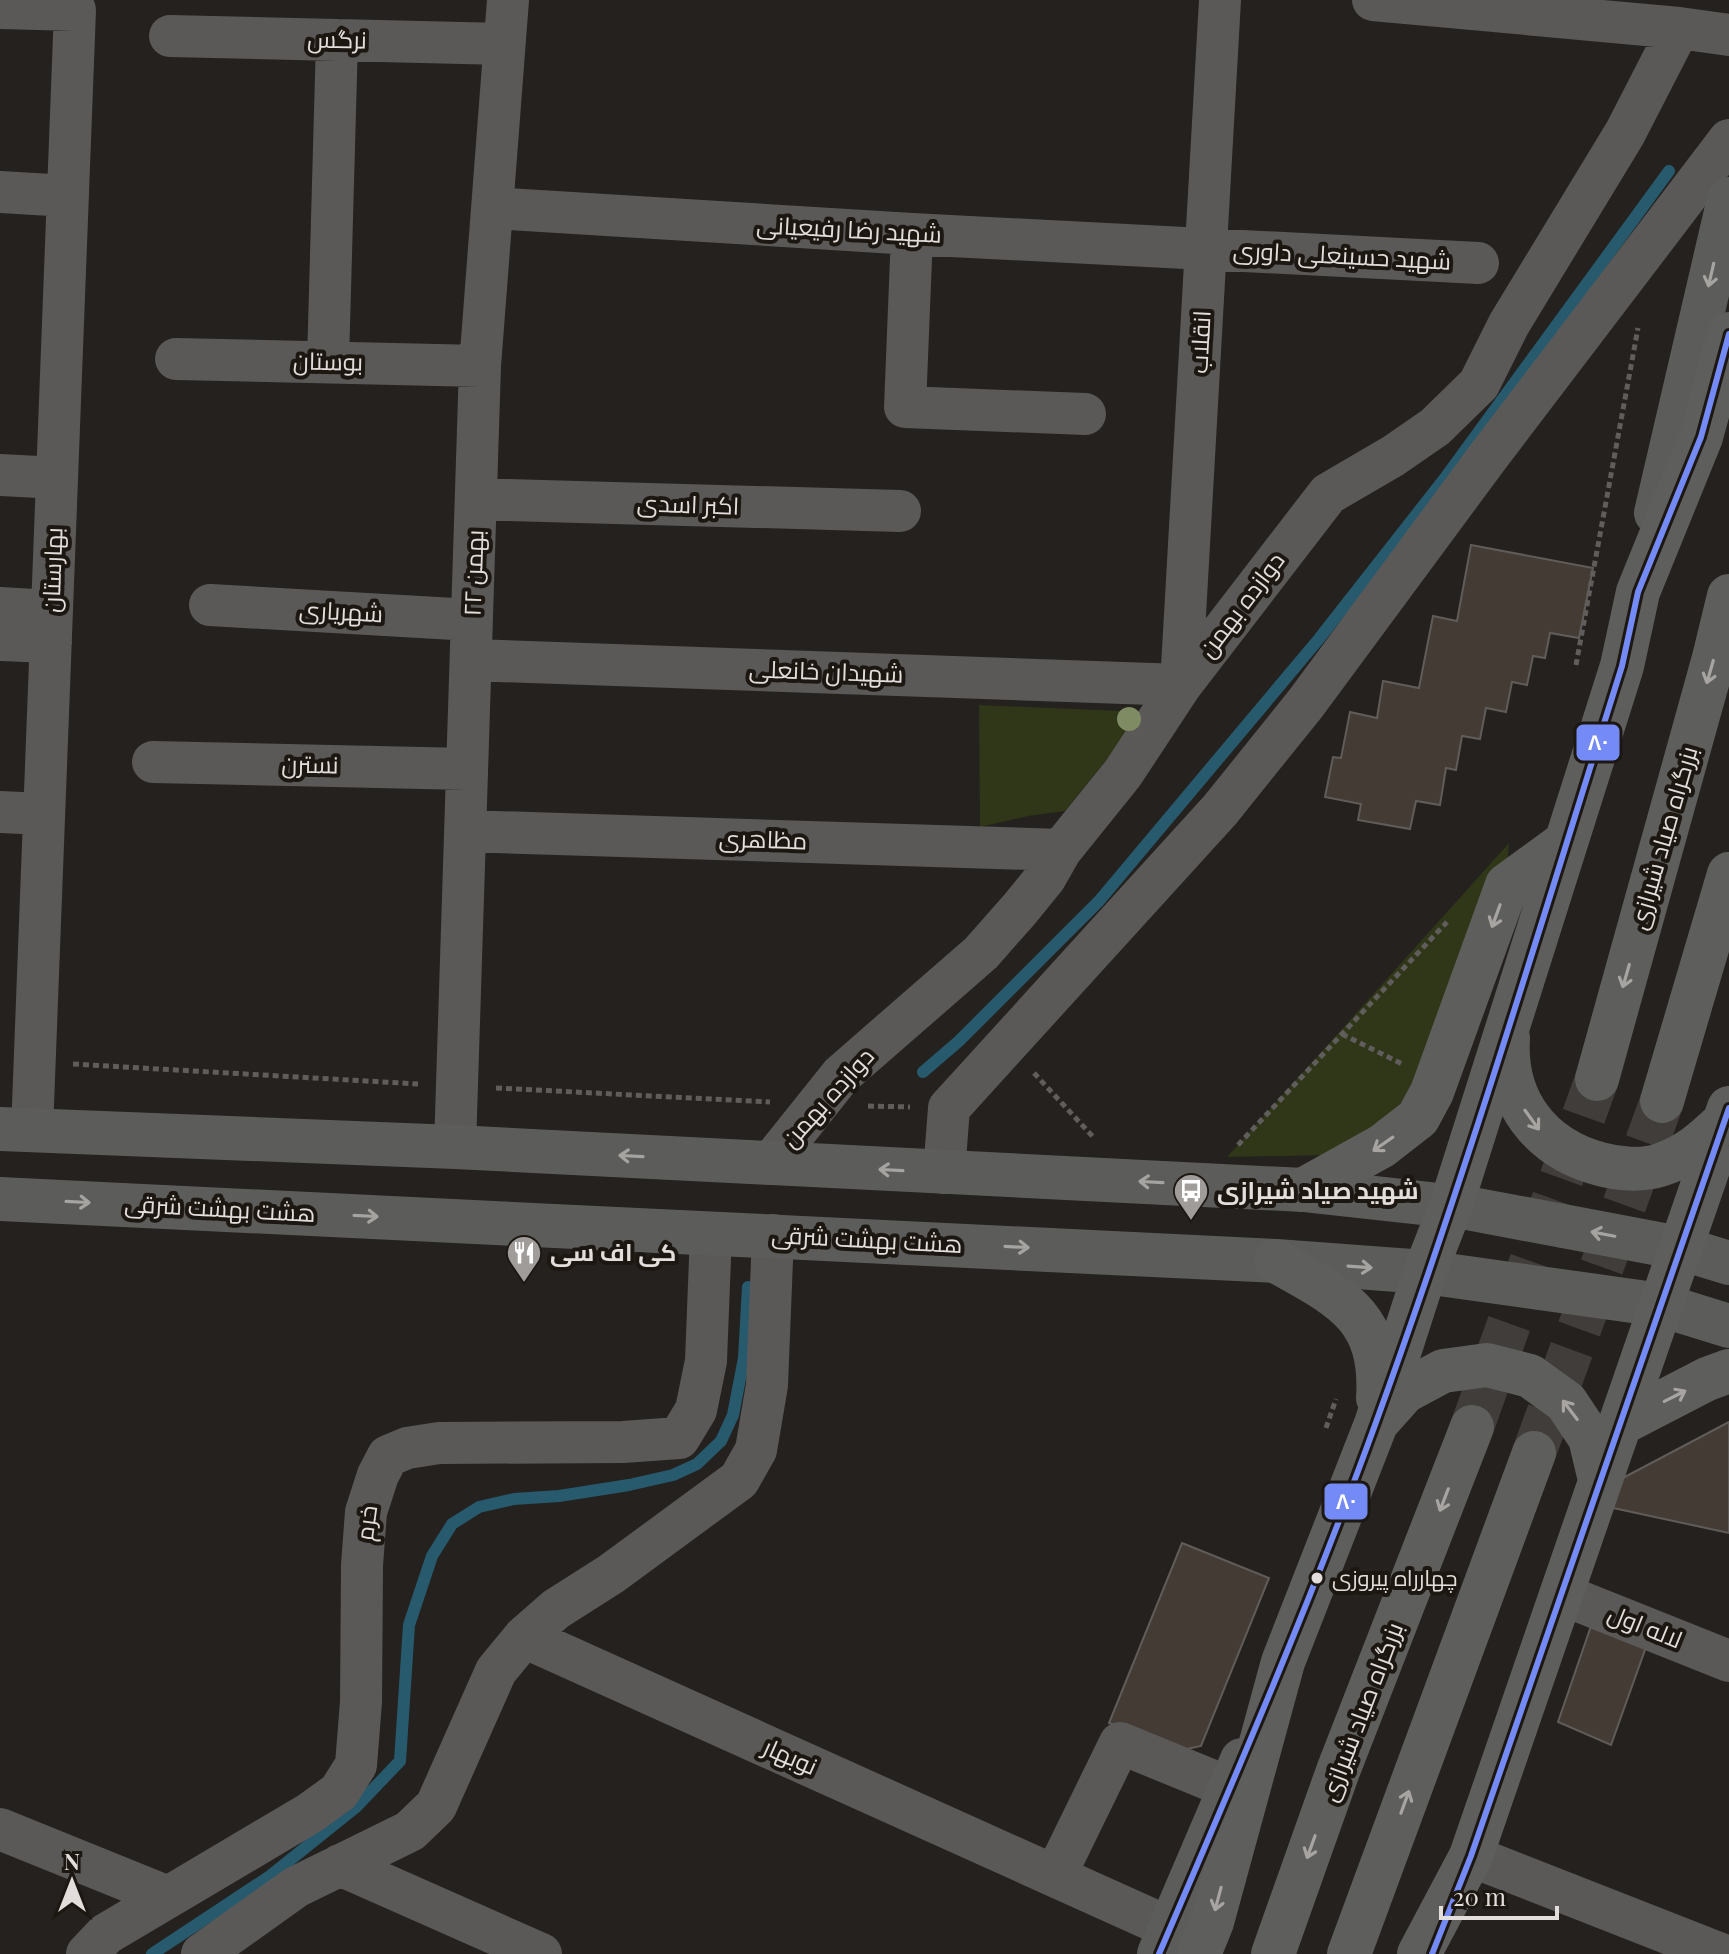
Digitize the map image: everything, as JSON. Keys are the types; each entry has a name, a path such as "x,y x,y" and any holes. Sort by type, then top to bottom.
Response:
{"highway":[{"path":"1176,1945 1212,1922 1283,1662 1376,1424 1425,1272 1451,1206 1622,666 1638,592 1701,437 1729,334"},
{"name":"بزرگراه صیاد شیرازی","path":"1597,1079 1729,596"},
{"path":"1303,1190 1382,1146 1418,1118 1432,1092 1507,885 1566,842"},
{"path":"1662,1101 1729,874"},
{"path":"1510,1020 1507,1062 1518,1101 1542,1134 1576,1158 1616,1169 1658,1166 1695,1150 1728,1121"},
{"path":"1419,1954 1471,1856 1680,1248 1728,1121"},
{"path":"1276,1261 1323,1287 1343,1303 1368,1331 1377,1350 1379,1371 1376,1424"},
{"path":"1376,1424 1404,1392 1443,1371 1487,1365 1530,1376 1566,1402 1590,1438 1600,1480"},
{"path":"1622,1423 1707,1379 1729,1371"},
{"name":"بزرگراه صیاد شیرازی","path":"1273,1954 1338,1771 1472,1427"},
{"path":"1349,1954 1534,1453"}],"main road":[{"path":"1638,592 1729,199"},
{"path":"16,1130 455,1147 1303,1190 1451,1206 1680,1248 1729,1263"},
{"name":"هشت بهشت شرقی","path":"0,1199 1276,1261 1425,1272 1661,1305 1729,1326"},
{"path":"1176,1945 1230,1788 1283,1662"},
{"path":"1432,1954 1471,1856"}],"street":[{"name":"۲۲ بهمن","path":"455,1147 480,366 508,0"},
{"name":"انقلاب","path":"1181,685 1220,0"},
{"path":"1373,0 1729,35"},
{"name":"بهارستان","path":"0,8 75,10 44,814 16,1130"},
{"name":"دوازده بهمن","path":"770,1164 841,1075 981,953 1045,878 1061,850 1123,773 1181,685 1328,494 1435,427 1479,384 1509,324 1625,133 1679,28"},
{"name":"نرگس","path":"170,36 504,44"},
{"path":"328,362 337,40"},
{"path":"944,1173 949,1108 1220,810 1306,703 1729,140"},
{"path":"0,192 68,196"},
{"name":"شهید رضا رفیعیانی","path":"493,208 912,234 1206,248"},
{"path":"912,234 905,407 1085,414"},
{"name":"شهید حسینعلی داوری","path":"1206,248 1478,263"},
{"name":"بوستان","path":"176,359 480,366"},
{"path":"0,475 57,478"},
{"name":"اکبر اسدی","path":"476,499 900,511"},
{"name":"شهریاری","path":"210,605 471,640"},
{"path":"0,608 51,627"},
{"path":"0,640 51,627"},
{"name":"شهیدان خانعلی","path":"471,640 1181,685"},
{"name":"نسترن","path":"153,762 467,769"},
{"path":"0,812 44,814"},
{"name":"مظاهری","path":"465,831 1061,850"},
{"name":"خرم","path":"87,1954 106,1934 310,1813 339,1792 356,1765 361,1702 362,1565 366,1512 374,1484 388,1456 407,1448 439,1443 623,1442 679,1438 696,1410 706,1361 711,1233"},
{"path":"202,1954 296,1887 410,1831 436,1806 496,1671 524,1637 556,1609 611,1574 739,1480 756,1450 767,1385 773,1235"},
{"name":"لاله اول","path":"1561,1594 1729,1661"},
{"name":"نوبهار","path":"524,1637 1055,1876 1176,1945"},
{"path":"1055,1876 1120,1743 1230,1788"},
{"path":"0,1829 168,1897"},
{"path":"1471,1856 1721,1954"},
{"path":"340,1865 541,1954"}],"path":[{"path":"1575,669 1640,315"},
{"path":"1250,1148 1234,1148 1450,919"},
{"path":"1342,1034 1407,1067"},
{"path":"1008,1044 1097,1142"},
{"path":"1325,1432 1337,1390"}],"green space":[{"path":"979,705 1145,712 1065,811 980,827"},
{"path":"1509,843 1507,867 1410,1104 1329,1155 1227,1157"}],"building":[{"path":"1471,545 1593,568 1579,638 1550,633 1545,658 1533,656 1527,685 1512,682 1506,712 1486,708 1480,739 1462,736 1456,770 1446,768 1440,805 1416,801 1410,829 1358,820 1361,804 1325,797 1333,757 1341,758 1350,712 1377,718 1383,681 1419,688 1433,616 1457,621"},
{"path":"1729,1422 1729,1533 1613,1508 1619,1480"},
{"path":"1182,1543 1269,1578 1201,1746 1178,1751 1109,1723"},
{"path":"1591,1626 1646,1647 1611,1745 1558,1722"}],"waterway":[{"path":"923,1072 959,1041 1099,901 1318,640 1445,478 1669,171"},
{"path":"152,1954 270,1876 356,1807 400,1761 409,1625 432,1556 452,1524 479,1507 514,1499 559,1496 673,1475 697,1464 721,1441 733,1415 744,1358 748,1287"}],"tunnel":[{"path":"1472,1427 1597,1079"},
{"path":"1534,1453 1662,1101"}],"transit line":[{"name":"۸۰","path":"1159,1954 1298,1625 1408,1331 1503,1047 1622,666 1638,592 1701,437 1729,334"},
{"name":"۸۰","path":"1432,1954 1471,1856 1729,1108"}],"place":[{"name":"شهید صیاد شیرازی","path":"1191,1222"},
{"name":"کی اف سی","path":"524,1284"},
{"name":"چهارراه پیروزی","path":"1317,1578"}]}
